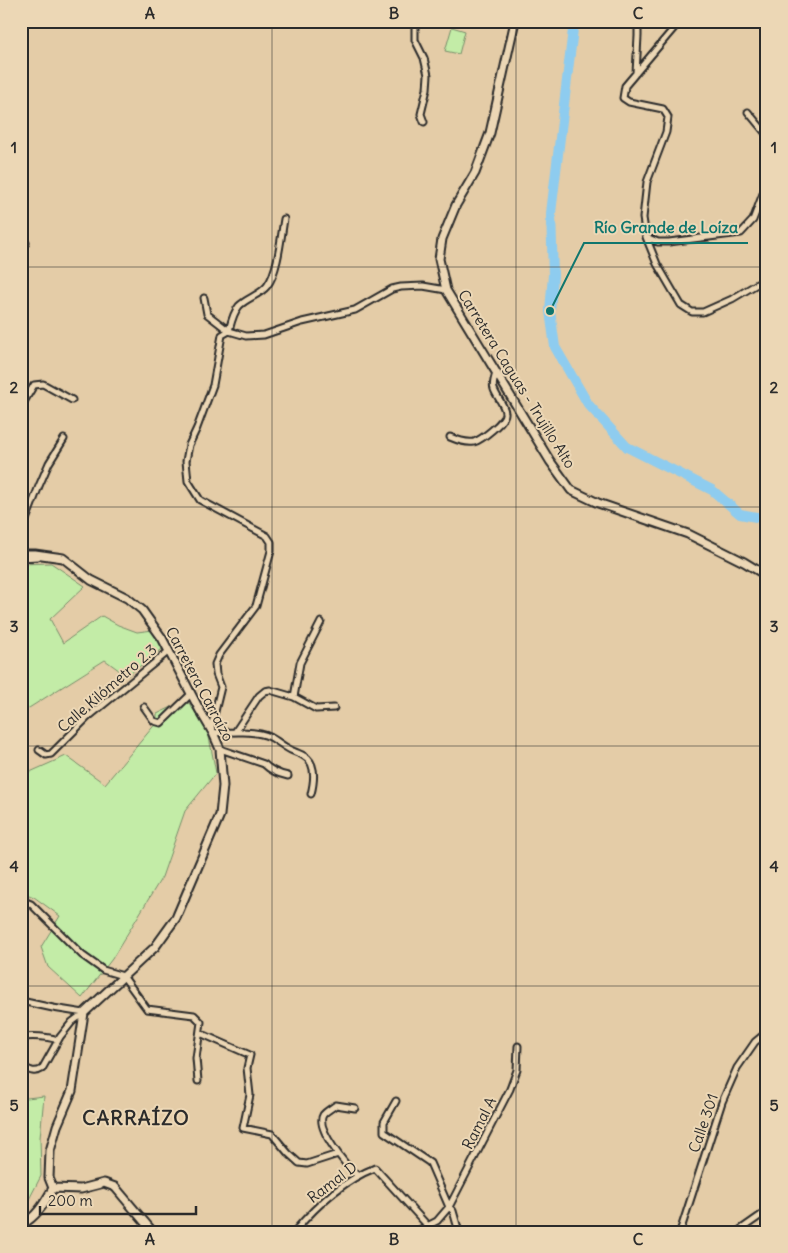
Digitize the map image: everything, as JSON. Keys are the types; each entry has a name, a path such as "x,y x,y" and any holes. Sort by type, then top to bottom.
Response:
{"street":[{"path":"416,21 415,40 424,58 428,75 421,114 424,122"},
{"name":"Carretera Caguas - Trujillo Alto","path":"515,21 490,133 475,173 456,205 442,239 440,259 446,290 550,461 570,490 598,503 688,534 744,562 767,576"},
{"path":"636,73 638,21"},
{"path":"680,21 625,86 623,98 629,102 663,109 668,117 666,132 647,182 643,218 646,237 657,264 681,305 692,312 703,312 732,299 767,278"},
{"path":"748,112 767,136"},
{"path":"646,237 658,242 669,242 741,233 753,220 764,190 767,187"},
{"path":"284,219 272,277 267,286 240,306 231,322 229,331 222,335 213,386 189,445 186,461 188,481 200,500 267,536 271,542 271,551 256,606 219,655 215,664 216,674 221,687 212,731 261,734 303,755 308,759 314,774 312,792"},
{"path":"204,298 207,314 229,331 246,336 264,335 302,322 355,310 392,289 423,286 446,290"},
{"path":"450,437 470,442 476,441 503,420 506,413 494,392 493,384 496,373"},
{"path":"21,407 34,385 43,384 72,400"},
{"path":"21,533 49,463 64,439"},
{"name":"Carretera Carraízo","path":"21,554 63,558 91,580 127,598 142,610 162,638 220,749 224,786 220,815 176,918 155,947 84,1013"},
{"path":"21,558 49,556"},
{"path":"294,697 300,663 321,622"},
{"name":"Calle Kilómetro 2.3","path":"39,750 46,755 51,754 87,718 169,651"},
{"path":"235,732 264,691 270,690 294,697 316,709 334,708"},
{"path":"144,707 154,721 161,723 191,694"},
{"path":"220,749 264,764 278,774 288,776"},
{"path":"21,900 31,904 82,956 103,970 123,976 147,1009 194,1015 201,1022 196,1058 198,1081"},
{"path":"21,1002 84,1013"},
{"path":"21,1066 37,1072 42,1069 58,1040 72,1022 84,1013"},
{"path":"53,1188 49,1178 50,1151 57,1126 72,1091 84,1013"},
{"name":"Calle 301","path":"680,1232 722,1102 738,1068 755,1042 767,1032"},
{"path":"200,1033 250,1055 247,1068 250,1096 244,1128 272,1134 299,1163 307,1164 338,1154"},
{"path":"21,1037 44,1037 58,1040"},
{"name":"Ramal A","path":"415,1232 437,1221 449,1207 510,1089 517,1070 518,1046"},
{"path":"396,1101 384,1122 384,1132 430,1163 449,1207 453,1211 459,1232"},
{"path":"355,1108 336,1106 324,1113 321,1120 323,1129 338,1154 357,1175"},
{"name":"Ramal D","path":"294,1232 306,1218 357,1175 375,1168 428,1226"},
{"path":"53,1188 81,1190 104,1183 115,1187 153,1232"},
{"path":"21,1225 35,1215 53,1188"},
{"path":"737,1232 767,1211"}],"green space":[{"path":"452,27 465,31 459,54 445,51"},
{"path":"51,563 85,586 50,619 63,643 102,616 118,625 137,632 153,630 165,647 127,676 105,660 21,713 21,564"},
{"path":"189,703 208,732 216,773 185,811 162,877 112,959 82,998 48,967 41,947 60,916 34,897 21,892 21,776 66,756 105,784 157,722 157,714 176,705"},
{"path":"21,1096 27,1098 44,1096 40,1138 41,1176 24,1209 21,1210"}],"waterway":[{"path":"574,21 551,213 553,275 550,311 555,347 588,404 627,447 712,490 740,514 767,519"}],"place":[{"name":"Río Grande de Loíza","path":"550,311"}],"district":[{"name":"CARRAÍZO","path":"136,1117"}]}
